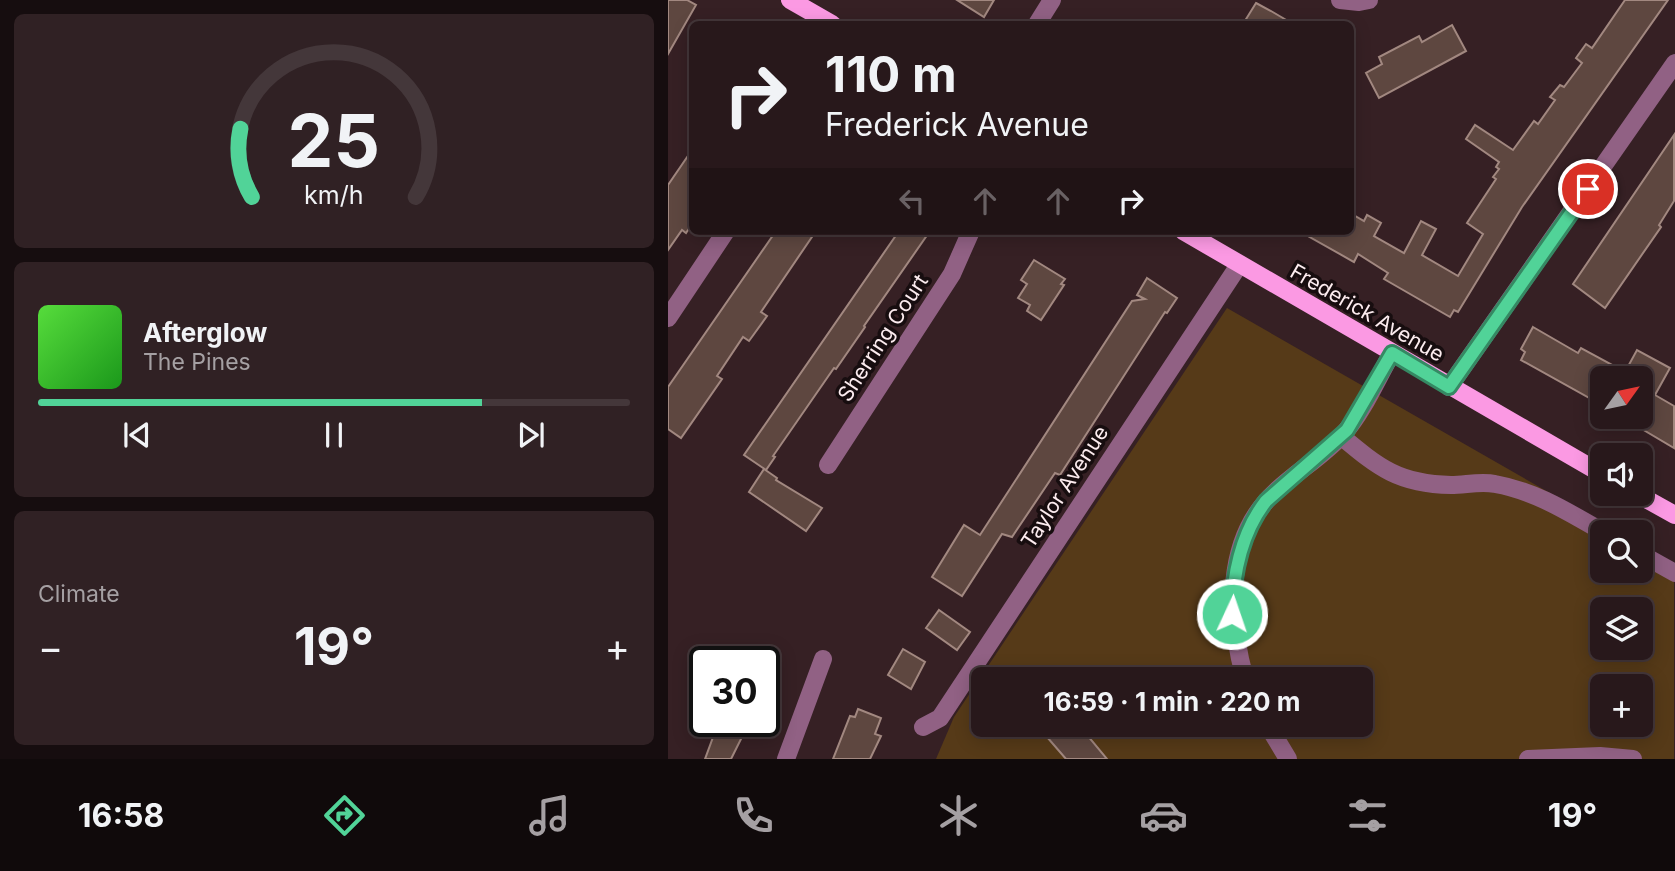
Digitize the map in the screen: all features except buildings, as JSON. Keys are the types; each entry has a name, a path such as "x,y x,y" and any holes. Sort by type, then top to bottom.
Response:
{"main road":[{"path":"790,0 827,21"},
{"name":"Frederick Avenue","path":"1190,235 1590,467"},
{"path":"1653,503 1674,515"}],"street":[{"path":"1039,21 1052,0"},
{"path":"1340,0 1364,1"},
{"path":"1449,387 1674,63"},
{"path":"668,318 723,235"},
{"name":"Sherring Court","path":"828,466 952,274 969,235"},
{"name":"Taylor Avenue","path":"923,727 940,718 1239,265"},
{"path":"1242,667 1232,614 1233,589 1241,549 1259,510 1341,436 1358,413 1392,353"},
{"path":"1341,436 1375,465 1393,475 1451,485 1492,483 1547,500 1590,525"},
{"path":"1653,561 1674,573"},
{"path":"786,759 823,659"},
{"path":"1275,737 1288,759"},
{"path":"1528,759 1600,756 1633,759"}],"shaded area":[{"path":"1227,308 1597,520 1590,520 1590,583 1653,583 1653,552 1674,564 1674,759 936,759 954,717 971,692 971,737 1373,737 1373,667 987,667"}],"route":[{"path":"1232,614 1233,589 1241,549 1266,501 1347,430 1392,353 1449,387 1588,189"}]}
